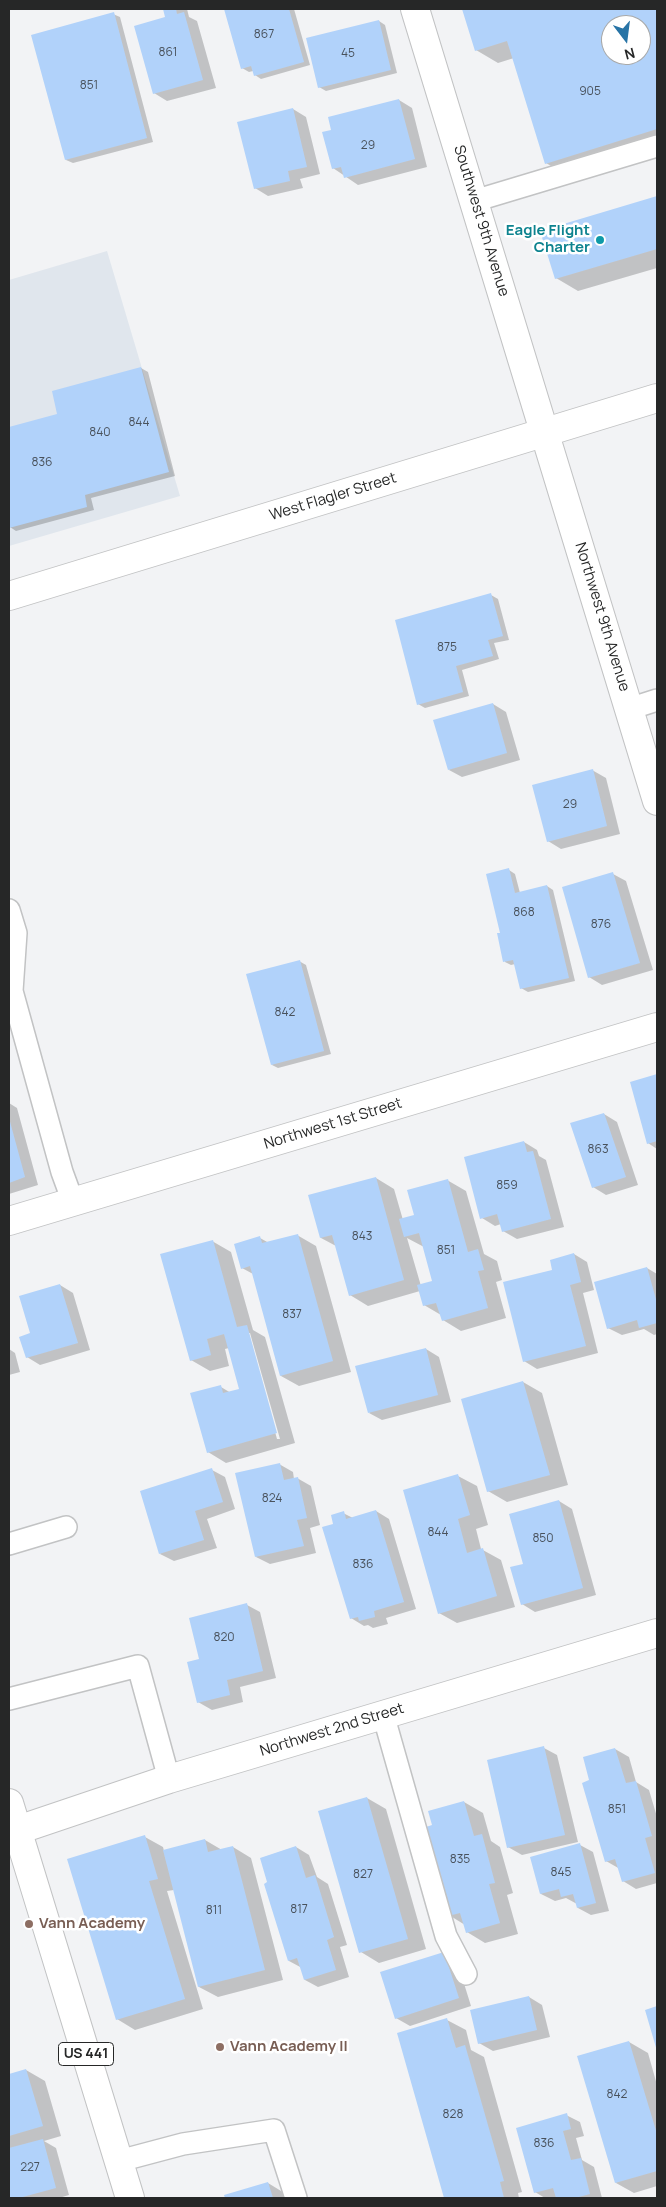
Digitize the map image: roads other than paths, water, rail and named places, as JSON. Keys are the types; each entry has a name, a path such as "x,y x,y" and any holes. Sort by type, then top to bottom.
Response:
{"street":[{"name":"Southwest 9th Avenue","path":"415,9 546,432"},
{"name":"West Flagler Street","path":"9,596 657,398"},
{"name":"Northwest 9th Avenue","path":"546,432 657,801"},
{"name":"Northwest 1st Street","path":"9,1221 657,1027"},
{"name":"Northwest 2nd Street","path":"13,1831 169,1779 657,1633"},
{"name":"US 441","path":"9,1803 13,1831 130,2198"}],"lane":[{"path":"474,201 657,146"},
{"path":"629,708 657,700"},
{"path":"9,910 16,933 12,991 62,1172 73,1202"},
{"path":"9,1544 66,1527"},
{"path":"9,1699 138,1666 169,1779"},
{"path":"383,1714 446,1936 466,1974"},
{"path":"119,2161 183,2144 274,2130 296,2198"}],"place":[{"name":"Eagle Flight Charter","path":"600,240"},
{"name":"Vann Academy","path":"29,1924"},
{"name":"Vann Academy II","path":"220,2047"}]}
